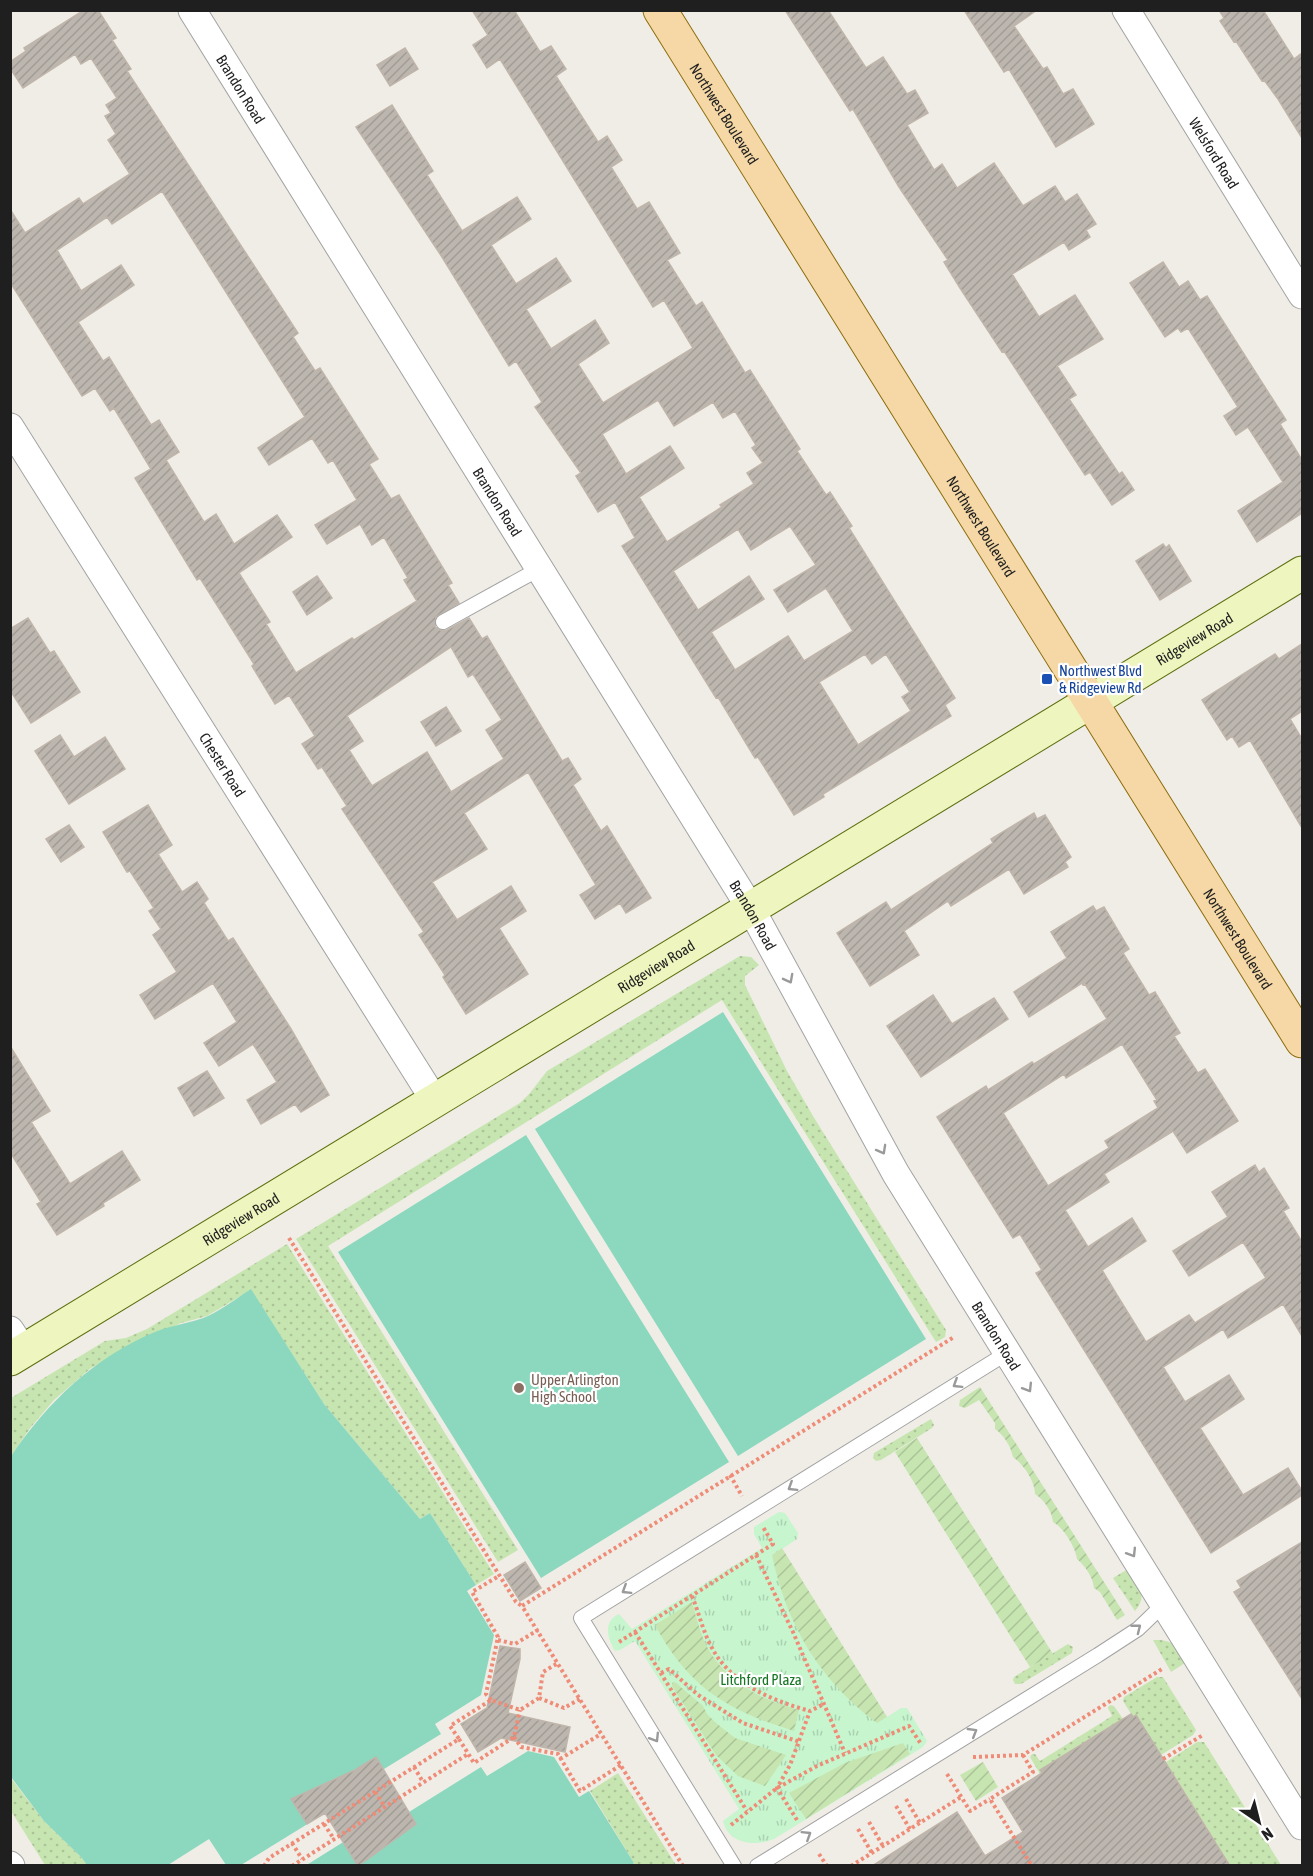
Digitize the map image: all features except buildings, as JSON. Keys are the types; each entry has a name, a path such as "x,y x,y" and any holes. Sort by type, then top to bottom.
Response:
{"main road":[{"name":"Northwest Boulevard","path":"660,10 1302,1041"}],"street":[{"name":"Brandon Road","path":"192,10 751,909 896,1174 1302,1826"},
{"name":"Welsford Road","path":"1126,10 1302,295"},
{"name":"Chester Road","path":"10,427 435,1101"},
{"name":"Ridgeview Road","path":"15,1347 435,1101 1302,573"}],"lane":[{"path":"443,622 539,568"},
{"path":"735,1866 581,1618 1007,1353"},
{"path":"757,1866 1098,1655 1138,1629 1164,1604"}],"path":[{"path":"289,1238 516,1602 522,1606"},
{"path":"730,1475 743,1497"},
{"path":"602,1652 773,1544 761,1523"},
{"path":"756,1555 793,1632 845,1753"},
{"path":"500,1575 472,1592 498,1637 486,1694 491,1700 520,1710"},
{"path":"692,1596 712,1649 737,1677 778,1702 810,1711 824,1704"},
{"path":"498,1640 515,1644 538,1630"},
{"path":"635,1632 747,1811"},
{"path":"491,1700 450,1726 474,1763 514,1737 520,1710 539,1698 543,1672 558,1663"},
{"path":"661,1673 669,1669 698,1695 743,1723 800,1742"},
{"path":"966,1762 975,1756 1023,1755 1162,1670"},
{"path":"539,1698 564,1708 580,1699"},
{"path":"777,1788 800,1742 810,1711"},
{"path":"716,1837 777,1788 845,1753 909,1726 923,1747"},
{"path":"560,1759 601,1734"},
{"path":"1163,1759 1203,1735"},
{"path":"514,1737 521,1747 558,1754 580,1791 621,1765"},
{"path":"264,1866 268,1858 459,1739"},
{"path":"292,1866 468,1754"},
{"path":"956,1768 945,1775 970,1811 1033,1772 1023,1755"},
{"path":"414,1767 423,1782"},
{"path":"777,1788 799,1823"},
{"path":"375,1792 385,1807"},
{"path":"887,1811 915,1794"},
{"path":"851,1866 961,1797"},
{"path":"906,1799 920,1823"},
{"path":"990,1799 1032,1866"},
{"path":"896,1806 910,1829"},
{"path":"848,1835 878,1817"},
{"path":"869,1822 883,1846"},
{"path":"324,1824 334,1839"},
{"path":"858,1829 872,1853"},
{"path":"292,1844 302,1859"},
{"path":"809,1860 829,1848"},
{"path":"819,1854 826,1866"}],"green space":[{"path":"740,956 751,957 759,965 745,976 745,985 787,1071 946,1330 945,1337 936,1342 722,1000 328,1246 518,1550 498,1562 296,1239 520,1103 547,1071"},
{"path":"723,1012 926,1339 738,1456 535,1129"},
{"path":"526,1135 729,1462 541,1578 338,1252"},
{"path":"287,1244 494,1574 476,1585 430,1513 420,1519 324,1404 251,1290 207,1316 181,1323 91,1368 54,1400 11,1456 11,1398 105,1341 126,1338 147,1329"},
{"path":"251,1289 324,1404 420,1519 430,1513 476,1585 467,1591 494,1635 481,1695 435,1724 441,1734 371,1777 374,1783 241,1865 226,1865 209,1839 168,1865 87,1865 44,1821 11,1777 11,1456 56,1400 92,1368 155,1332 208,1316"},
{"path":"980,1387 1125,1615 1117,1620 1100,1592 1094,1588 1086,1568 1077,1559 1068,1538 1053,1522 1047,1506 1035,1494 1028,1473 1013,1457 1007,1442 995,1429 995,1423 979,1400 965,1408 959,1406 960,1400"},
{"path":"931,1419 934,1425 932,1428 881,1460 876,1461 873,1458 874,1453"},
{"path":"917,1438 1053,1654 1030,1667 895,1452"},
{"name":"Litchford Plaza","path":"779,1512 785,1513 798,1533 797,1539 782,1549 887,1717 901,1708 907,1708 927,1741 923,1747 774,1839 751,1843 736,1839 726,1829 723,1821 739,1809 635,1641 615,1651 608,1630 610,1621 619,1614 632,1629 762,1548 754,1534 754,1527"},
{"path":"782,1548 887,1717 877,1723 857,1707 822,1670 796,1627 778,1580 772,1555"},
{"path":"1128,1569 1141,1595 1135,1611 1113,1578"},
{"path":"692,1602 703,1638 714,1658 741,1685 763,1697 799,1710 794,1731 749,1715 730,1705 696,1681 681,1665 655,1625"},
{"path":"1153,1640 1174,1644 1188,1661 1171,1672"},
{"path":"1068,1644 1073,1647 1072,1653 1021,1684 1015,1684 1014,1677"},
{"path":"1157,1677 1163,1677 1196,1730 1193,1735 1161,1755 1136,1715 1133,1717 1123,1701 1124,1697"},
{"path":"675,1682 703,1706 716,1723 735,1738 786,1755 765,1786 738,1776 716,1755 672,1686"},
{"path":"1110,1705 1114,1706 1123,1719 1041,1770 1040,1774 1030,1757 1032,1754 1035,1754 1040,1761 1112,1716 1108,1708"},
{"path":"1197,1742 1204,1742 1281,1865 1230,1865 1166,1762"},
{"path":"903,1743 910,1754 806,1819 789,1793 845,1763"},
{"path":"528,1751 554,1757 579,1797 589,1791 634,1863 630,1866 305,1866 404,1804 409,1812 481,1767 487,1776"},
{"path":"983,1762 998,1787 976,1801 960,1775"},
{"path":"618,1773 676,1865 630,1865 634,1863 590,1791"},
{"path":"10,1777 44,1821 87,1865 45,1865 11,1811"}],"place":[{"name":"Northwest Blvd & Ridgeview Rd","path":"1047,679"},
{"name":"Upper Arlington High School","path":"519,1388"}]}
